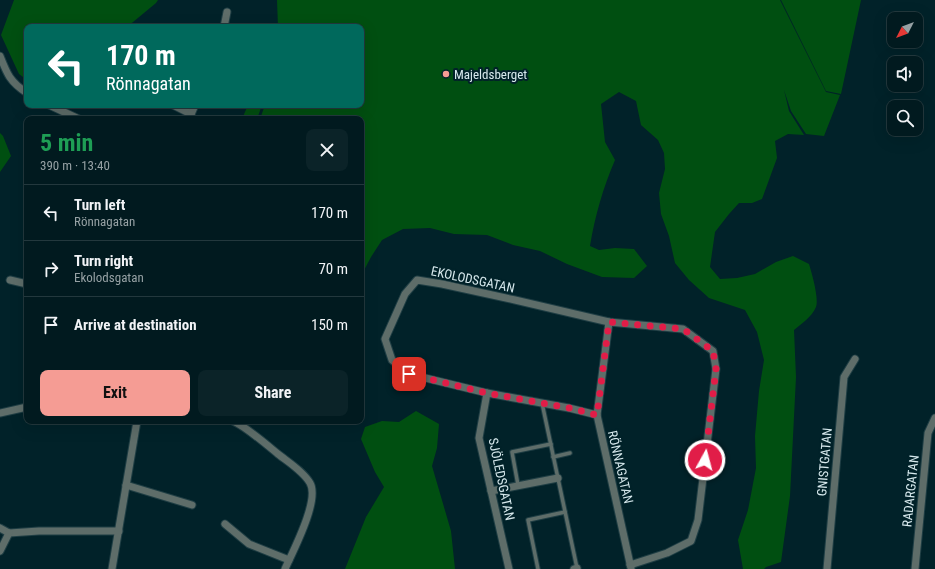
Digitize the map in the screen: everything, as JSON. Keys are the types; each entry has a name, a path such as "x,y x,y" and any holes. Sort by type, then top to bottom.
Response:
{"street":[{"path":"225,24 227,12"},
{"path":"0,56 9,77 24,91"},
{"path":"55,108 73,116"},
{"path":"178,108 190,116"},
{"path":"10,280 24,283"},
{"name":"EKOLODSGATAN","path":"597,415 487,393 409,374 392,360 385,339 405,294 417,280 442,284 609,322"},
{"path":"609,322 683,329 713,351 716,369 698,520 691,541 667,553 630,567"},
{"name":"RÖNNAGATAN","path":"609,322 597,415 630,567"},
{"name":"GNISTGATAN","path":"826,569 844,377 855,359"},
{"name":"SJÖLEDSGATAN","path":"487,393 479,438 509,569"},
{"path":"0,413 24,407"},
{"name":"RADARGATAN","path":"915,569 928,433 935,418"},
{"path":"112,569 136,424"},
{"path":"237,424 304,475 310,483 313,492 311,505 285,569"},
{"path":"491,491 558,478"},
{"path":"126,485 192,505"},
{"path":"225,524 249,544 289,560"},
{"path":"0,528 9,533 39,531 119,531"},
{"path":"0,551 9,533"}],"lane":[{"path":"542,403 565,512 575,569"},
{"path":"518,485 512,452 551,444"},
{"path":"554,457 570,453"},
{"path":"538,569 528,520 565,512"}],"green space":[{"path":"14,0 158,0 131,24 24,24 24,78 19,74 1,35"},
{"path":"277,0 780,0 826,92 840,95 824,136 806,134 791,111 784,90 789,111 804,135 788,134 775,141 777,158 762,199 752,203 739,203 715,232 710,267 720,279 737,278 755,274 776,262 793,256 809,264 816,292 817,303 814,311 794,330 796,377 790,496 781,562 764,569 743,569 738,540 748,510 756,468 755,436 759,391 764,360 757,332 745,310 709,298 689,280 675,263 669,236 661,214 659,193 665,169 664,153 658,140 641,125 636,101 619,92 601,104 605,142 615,160 600,202 590,246 599,250 615,248 634,249 647,266 634,278 602,277 567,264 540,251 513,245 487,235 454,234 430,228 403,229 382,240 364,270 364,116 261,116 264,108 364,108 364,24 278,24"},
{"path":"781,0 861,0 841,94 826,91"},
{"path":"247,108 261,108 258,116 243,116"},
{"path":"0,133 3,136 11,156 0,172"},
{"path":"416,411 439,424 437,448 432,466 451,531 455,569 345,569 366,517 384,487 375,472 361,439 365,427 382,421 399,422"}],"place":[{"name":"Majeldsberget","path":"446,74"}],"route":[{"path":"409,374 487,393 569,408 597,415 609,322 683,329 713,351 716,369 705,460"}]}
